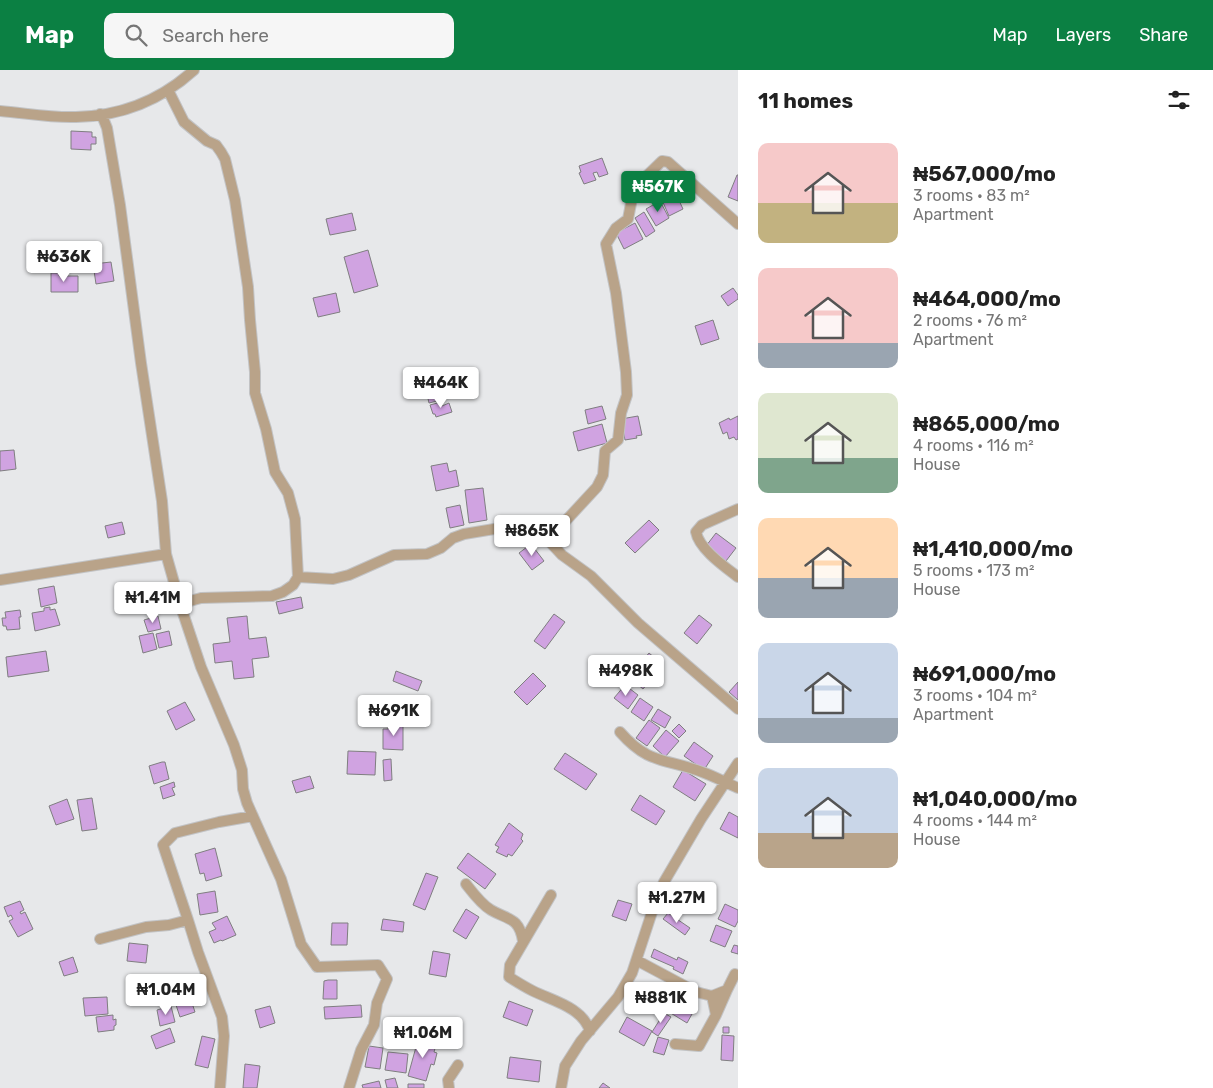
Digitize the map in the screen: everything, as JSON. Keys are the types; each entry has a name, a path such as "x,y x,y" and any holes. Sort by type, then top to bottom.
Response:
{"street":[{"path":"0,111 74,117 124,110 145,104 168,90 194,70"},
{"path":"168,90 184,122 216,146 225,159 235,200 248,287 255,393 266,429 275,472 288,493 292,505 295,519 298,577 293,585 272,596 201,598 190,601 181,607"},
{"path":"100,114 107,128 120,205 162,501 166,554 181,607 201,667 234,745 242,770 243,789 281,879 301,944 318,966 378,965 387,979 377,1003 374,1024 361,1050 349,1088"},
{"path":"548,540 597,487 603,475 606,451 609,446 618,440 621,413 627,395 626,372 616,293 606,244 616,228 628,219 634,188 662,161 668,162 738,224"},
{"path":"738,509 702,525 696,532 698,540 714,557 738,577"},
{"path":"298,577 333,578 349,575 394,555 427,554 441,548 453,538 464,534 530,523 542,531 562,555 592,576 638,623 738,710"},
{"path":"0,580 166,554"},
{"path":"620,732 630,744 653,759 679,764 738,788"},
{"path":"561,1088 565,1066 618,997 638,961 655,903 664,882 701,818 738,763"},
{"path":"220,1088 224,1036 222,1016 198,952 163,845 175,833 253,816"},
{"path":"466,884 479,900 491,910 507,916 518,925 523,941"},
{"path":"551,895 510,965 509,977 530,990 559,1001 588,1025 590,1031"},
{"path":"100,939 188,920"},
{"path":"638,961 696,992 712,996 726,990"},
{"path":"676,1044 699,1046 716,1015 726,990 737,973"},
{"path":"712,996 716,1015"},
{"path":"449,1088 448,1080 458,1064"}],"building":[{"path":"71,131 92,132 92,137 96,137 96,144 91,144 91,150 71,149"},
{"path":"602,158 608,174 599,177 597,172 593,173 596,180 584,184 579,173 581,172 579,166"},
{"path":"738,175 738,201 728,197"},
{"path":"676,194 683,209 669,216 662,200"},
{"path":"660,201 669,218 656,226 646,209"},
{"path":"644,212 655,231 646,237 635,218"},
{"path":"352,213 356,230 330,235 326,219"},
{"path":"635,223 643,239 624,249 616,233"},
{"path":"368,250 378,286 354,293 344,257"},
{"path":"111,262 114,281 96,284 93,264"},
{"path":"51,273 59,273 59,276 78,276 78,292 51,292"},
{"path":"733,288 738,295 738,299 728,306 721,296"},
{"path":"336,293 340,312 318,317 313,298"},
{"path":"713,320 719,339 701,345 695,326"},
{"path":"440,382 445,399 429,403 425,386"},
{"path":"441,402 442,406 449,403 452,412 436,417 430,405"},
{"path":"602,406 606,419 588,424 585,410"},
{"path":"638,416 642,435 625,440 621,419"},
{"path":"738,416 738,439 736,440 734,437 729,439 727,432 723,434 719,423"},
{"path":"602,424 607,443 578,451 573,432"},
{"path":"14,450 16,469 0,471 0,451"},
{"path":"447,463 449,472 456,470 459,486 436,491 431,466"},
{"path":"483,488 487,520 469,523 465,490"},
{"path":"460,505 464,525 450,528 446,508"},
{"path":"649,520 659,530 635,553 625,543"},
{"path":"122,522 125,534 108,538 105,526"},
{"path":"716,533 736,548 726,561 706,546"},
{"path":"531,544 544,561 532,570 519,553"},
{"path":"54,586 57,603 41,607 38,589"},
{"path":"301,597 303,608 279,614 276,602"},
{"path":"50,607 50,610 55,609 60,625 35,631 32,613 44,611 44,608"},
{"path":"20,610 20,629 7,630 6,626 3,626 2,618 6,618 5,612"},
{"path":"554,614 565,622 545,649 534,641"},
{"path":"699,615 712,625 697,644 684,633"},
{"path":"158,616 161,629 148,632 144,620"},
{"path":"247,616 249,639 266,637 269,657 252,659 254,677 234,679 232,661 215,663 213,644 230,642 227,618"},
{"path":"169,631 172,645 159,648 156,634"},
{"path":"153,633 157,649 143,653 139,636"},
{"path":"46,651 49,671 8,677 6,657"},
{"path":"649,653 663,665 643,689 629,677"},
{"path":"396,671 422,681 418,691 393,681"},
{"path":"533,673 546,686 527,705 514,692"},
{"path":"738,682 738,700 729,692"},
{"path":"625,685 638,695 628,709 614,698"},
{"path":"640,698 653,707 644,721 631,712"},
{"path":"185,702 195,720 176,730 167,711"},
{"path":"658,709 671,717 665,728 651,720"},
{"path":"649,720 660,728 647,746 636,738"},
{"path":"388,723 403,723 403,750 383,749 383,729 388,729"},
{"path":"679,724 686,731 679,738 672,731"},
{"path":"666,730 679,741 665,757 653,746"},
{"path":"694,742 713,756 704,770 684,756"},
{"path":"348,751 376,752 375,775 347,774"},
{"path":"565,753 597,774 586,790 554,769"},
{"path":"391,759 392,780 384,781 383,760"},
{"path":"165,762 169,779 154,784 149,766"},
{"path":"683,770 706,784 695,801 673,787"},
{"path":"310,776 314,788 296,793 292,781"},
{"path":"174,782 175,787 172,788 175,795 163,799 160,787"},
{"path":"640,795 665,811 656,825 631,810"},
{"path":"92,798 97,829 82,831 77,800"},
{"path":"67,799 74,819 56,825 49,806"},
{"path":"729,812 738,817 738,838 720,829"},
{"path":"509,823 523,834 521,839 523,841 512,856 508,854 507,857 496,852 499,847 495,845"},
{"path":"215,848 222,876 206,881 204,873 200,874 195,854"},
{"path":"468,853 496,874 485,889 457,868"},
{"path":"426,873 438,877 425,910 413,905"},
{"path":"215,891 218,912 200,915 197,894"},
{"path":"618,900 632,904 626,921 612,916"},
{"path":"20,901 24,910 20,912 21,914 25,912 33,929 18,937 9,921 13,919 11,915 8,917 4,907"},
{"path":"725,904 738,910 738,921 735,927 718,919"},
{"path":"466,909 479,917 466,939 453,931"},
{"path":"668,913 690,928 685,935 663,919"},
{"path":"227,916 236,935 214,943 209,932 216,929 212,923"},
{"path":"383,919 404,922 403,932 381,930"},
{"path":"332,923 348,923 347,945 331,945"},
{"path":"716,925 732,931 725,947 710,941"},
{"path":"129,943 148,945 146,963 127,961"},
{"path":"734,945 738,946 738,954 731,952"},
{"path":"654,949 677,960 678,957 688,962 683,974 673,969 674,967 651,957"},
{"path":"433,951 450,954 446,977 429,974"},
{"path":"73,957 78,972 64,976 59,962"},
{"path":"337,980 337,999 323,999 324,981"},
{"path":"188,991 195,1012 180,1017 173,996"},
{"path":"679,994 697,1005 687,1023 669,1012"},
{"path":"107,997 108,1014 85,1016 83,998"},
{"path":"628,999 633,1003 630,1006 625,1002"},
{"path":"509,1001 533,1010 527,1026 503,1017"},
{"path":"361,1005 362,1017 325,1019 324,1007"},
{"path":"171,1006 175,1022 160,1026 157,1010"},
{"path":"270,1006 275,1023 260,1028 255,1010"},
{"path":"664,1013 671,1017 658,1036 652,1032"},
{"path":"113,1015 113,1020 116,1019 114,1030 98,1032 96,1017"},
{"path":"627,1017 652,1031 644,1046 619,1032"},
{"path":"723,1027 729,1027 729,1033 723,1033"},
{"path":"170,1028 175,1042 156,1049 151,1036"},
{"path":"722,1035 734,1036 733,1061 721,1060"},
{"path":"202,1036 215,1039 208,1068 195,1065"},
{"path":"419,1036 437,1041 434,1052 437,1053 434,1065 431,1064 426,1081 408,1076"},
{"path":"658,1037 669,1040 664,1055 653,1052"},
{"path":"369,1046 383,1048 380,1069 365,1067"},
{"path":"388,1052 408,1054 406,1073 385,1070"},
{"path":"510,1057 541,1061 539,1082 507,1078"},
{"path":"245,1064 260,1066 257,1088 243,1088"},
{"path":"395,1078 398,1088 387,1088 385,1080"},
{"path":"379,1081 381,1088 363,1088 362,1085"},
{"path":"603,1083 610,1088 599,1088"},
{"path":"408,1084 424,1084 424,1088 408,1088"}]}
